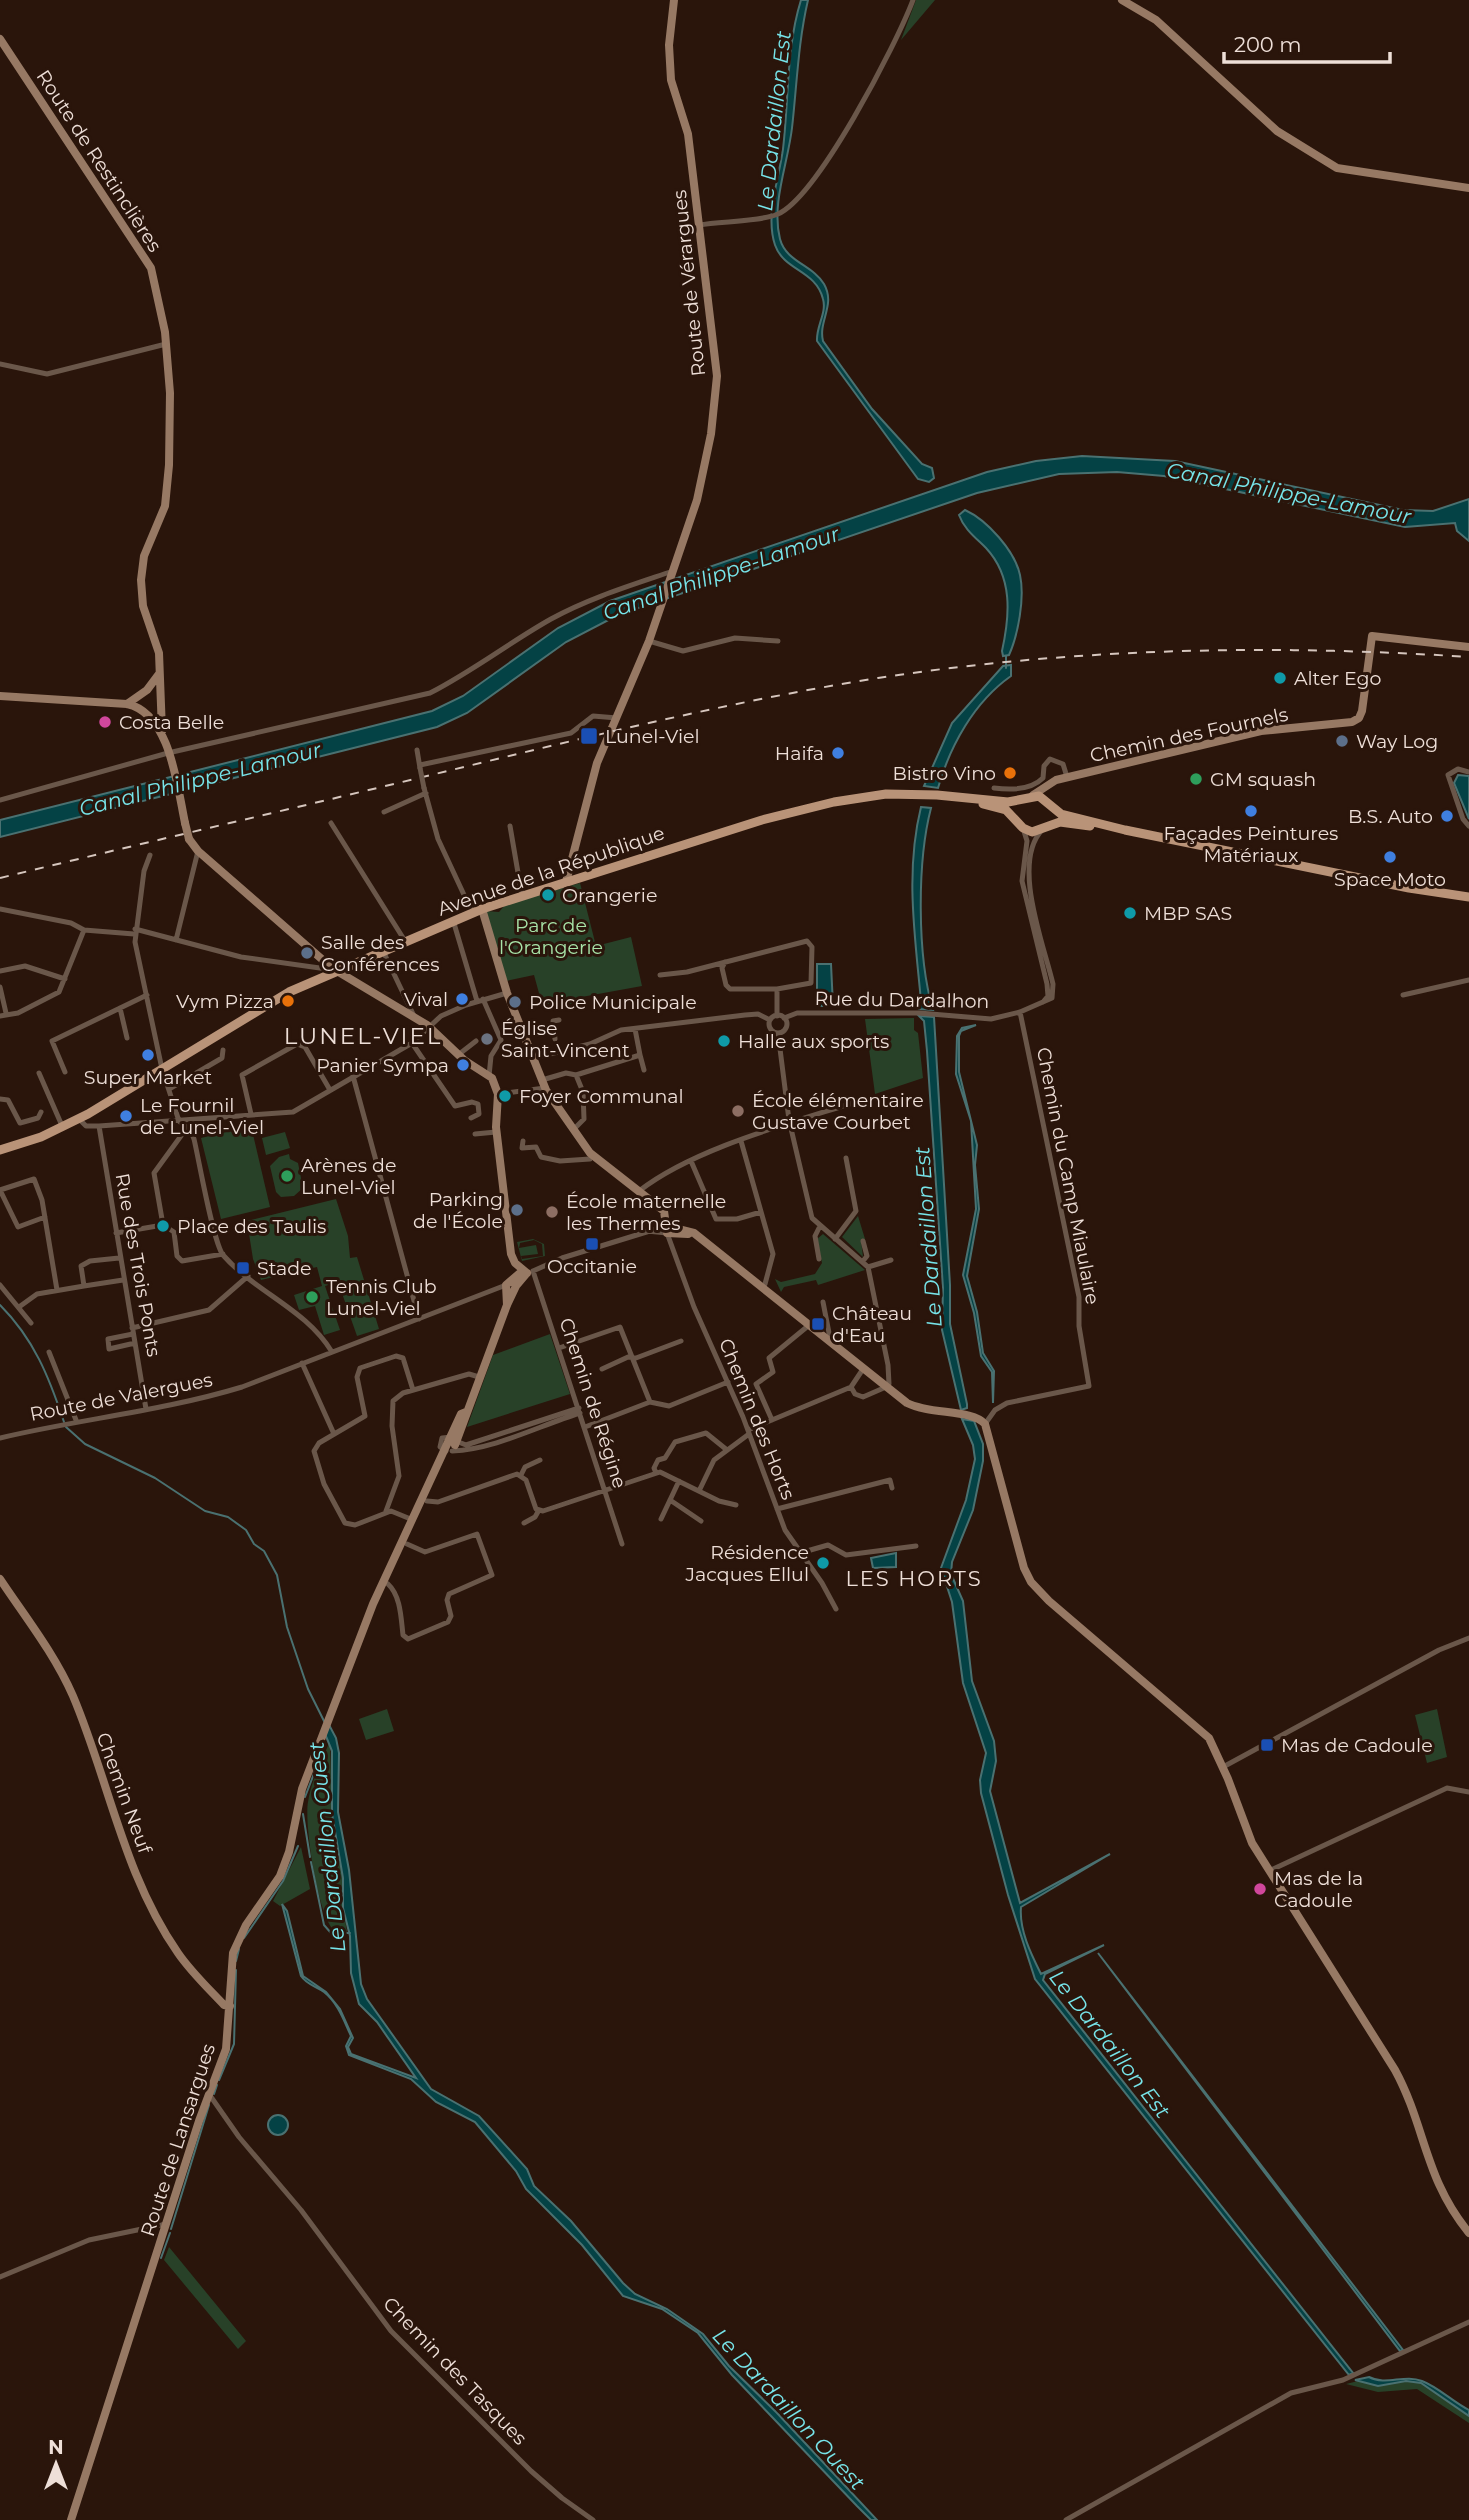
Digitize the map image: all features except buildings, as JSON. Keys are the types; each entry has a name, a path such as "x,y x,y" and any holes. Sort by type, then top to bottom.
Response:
{"main road":[{"name":"Avenue de la République","path":"0,1150 63,1128 271,1001 482,908 762,820 818,806 863,797 920,794 950,796"},
{"path":"950,796 1008,802 1033,795 1061,814 1125,830 1409,888 1469,903"},
{"path":"950,796 1006,810 1032,832 1060,822 1125,830"},
{"path":"1020,824 1016,810 1022,800"},
{"path":"1043,829 1051,817 1049,804"},
{"path":"1409,888 1469,897"}],"street":[{"name":"Route de Vérargues","path":"566,882 597,763 649,641 697,500 711,434 717,376 688,134 671,80 669,45 674,0"},
{"path":"698,225 768,217 779,213 806,192 876,80 913,0"},
{"path":"1122,0 1156,20 1277,131 1337,168 1469,188"},
{"name":"Route de Restinclières","path":"0,40 151,268 166,344 170,405 165,506 144,556 141,580 143,606 158,647 162,731"},
{"path":"0,364 47,374 166,344"},
{"path":"0,800 168,753 430,693 463,676 551,618 604,594 671,574"},
{"name":"Chemin des Fournels","path":"1033,795 1052,782 1066,778 1261,731 1352,722 1363,711 1372,636 1469,647"},
{"path":"649,641 683,650 735,638 778,640"},
{"path":"127,704 138,697 159,674"},
{"path":"0,696 127,704 143,710 161,703"},
{"path":"138,697 143,710 162,731 189,839 198,851 337,971 430,1027 458,1055 489,1076 498,1094 496,1132 502,1195 513,1259 530,1272"},
{"path":"420,766 571,733 593,716 617,718"},
{"path":"417,750 438,839 472,912"},
{"name":"Chemin des Fournels","path":"994,788 1007,790 1037,784 1043,778 1044,766 1050,760 1063,764 1066,778"},
{"path":"1469,772 1458,769 1448,775 1463,820 1469,826"},
{"path":"1049,804 1051,788 1066,778"},
{"path":"384,812 425,791"},
{"path":"331,823 405,941"},
{"path":"1020,824 1027,841 1023,863 1024,889 1048,990 1042,1003"},
{"path":"510,826 522,896"},
{"path":"1042,1003 1052,998 1054,991 1028,875 1031,849 1043,829"},
{"path":"176,940 198,851"},
{"path":"150,855 135,932 162,1069 179,1121 188,1130 223,1254 292,1309 332,1352"},
{"path":"482,908 507,993 543,1084 590,1153 664,1211 667,1229"},
{"path":"0,909 71,923 84,930 135,932 242,957 337,971"},
{"path":"453,920 480,1000 502,1040 491,1056 489,1076"},
{"path":"0,987 3,1015 18,1013 56,995 84,930"},
{"path":"660,975 670,975 803,942 811,944 811,983 777,989 730,989 726,985 722,968 725,962"},
{"path":"383,951 415,1019"},
{"path":"0,971 25,965 65,979"},
{"path":"1403,995 1469,980"},
{"path":"777,989 780,1017 786,1026 778,1033"},
{"path":"79,1119 86,1126 99,1126 293,1112 412,1043 441,1016 480,1000 507,993"},
{"path":"65,1072 52,1041 147,995"},
{"name":"Rue du Dardalhon","path":"780,1017 797,1013 919,1013 991,1019 1042,1003"},
{"path":"120,1007 127,1038"},
{"name":"Chemin du Camp Miaulaire","path":"985,1424 995,1410 1007,1403 1088,1386 1079,1326 1079,1297 1020,1012"},
{"path":"534,1058 580,1047 621,1030 745,1015 758,1014 770,1020 780,1017"},
{"path":"555,1039 553,1021 559,1020"},
{"path":"770,1020 770,1028 778,1033"},
{"path":"635,1029 644,1070"},
{"path":"778,1033 790,1123 812,1218 866,1264 891,1260"},
{"path":"458,1055 476,1041"},
{"path":"412,1043 455,1106 477,1103 479,1114 471,1118"},
{"path":"251,1114 242,1075 297,1044 305,1047 330,1090"},
{"path":"170,1090 222,1058 223,1050"},
{"path":"498,1094 543,1084 566,1073 576,1075 640,1055"},
{"path":"39,1073 63,1128"},
{"path":"575,1128 584,1119 583,1092 576,1075"},
{"path":"353,1076 419,1319"},
{"path":"0,1099 8,1100 20,1123 37,1118 41,1112"},
{"path":"639,1191 648,1182 691,1161 790,1123 859,1101"},
{"path":"163,1225 154,1173 188,1130 210,1118"},
{"name":"Rue des Trois Ponts","path":"99,1126 146,1409"},
{"path":"475,1134 496,1132"},
{"path":"523,1141 522,1148 536,1147 541,1157 560,1161 590,1159"},
{"path":"741,1141 774,1258 764,1286"},
{"path":"835,1239 856,1211 846,1158"},
{"path":"691,1161 716,1219 737,1219 761,1212"},
{"path":"46,1217 18,1227 0,1190 34,1179 46,1217 57,1290"},
{"path":"116,1233 163,1225 174,1232 177,1256 182,1261 223,1254"},
{"path":"819,1259 815,1236 820,1226"},
{"path":"510,1287 530,1272 562,1258 647,1231 667,1229 695,1236 764,1286 907,1403 931,1411 972,1414 985,1424 1024,1568 1031,1582 1209,1738 1252,1843 1395,2070 1412,2108 1433,2175 1452,2211 1469,2233"},
{"name":"Chemin des Horts","path":"667,1229 694,1307 749,1432 777,1509 800,1553 822,1583 836,1609"},
{"path":"863,1241 888,1365 888,1386"},
{"path":"84,1286 81,1266 120,1258"},
{"name":"Chemin de Régine","path":"530,1272 559,1348 622,1544"},
{"path":"135,1343 109,1349 107,1339 209,1310 248,1276"},
{"path":"19,1307 34,1295 123,1280"},
{"path":"0,1285 31,1323"},
{"path":"764,1286 808,1326 829,1339"},
{"name":"Route de Valergues","path":"0,1438 74,1421 198,1400 304,1363 483,1294 510,1287"},
{"name":"Route de Lansargues","path":"71,2520 226,2049 233,1953 246,1925 280,1876 289,1853 300,1797 371,1613 466,1412 507,1305 510,1287"},
{"path":"823,1302 829,1339"},
{"path":"772,1420 756,1384 773,1373 769,1359 808,1326"},
{"path":"559,1348 620,1327 650,1402"},
{"path":"602,1369 681,1341"},
{"path":"49,1352 74,1421"},
{"path":"413,1390 402,1358 396,1356 374,1362 358,1373 365,1416 316,1444 314,1451 324,1484 342,1520 348,1525 355,1525 386,1511 415,1521"},
{"path":"304,1363 334,1434"},
{"path":"699,1491 714,1460 749,1432 850,1387 865,1368"},
{"path":"386,1511 399,1476 391,1407 397,1397 469,1374 479,1377"},
{"path":"585,1427 650,1402 670,1406 728,1382"},
{"path":"850,1387 855,1394 863,1397 888,1386"},
{"path":"580,1411 517,1436 468,1450 449,1451 440,1447 442,1438 454,1439 466,1445 580,1411"},
{"path":"656,1473 654,1468 658,1460 665,1458 675,1442 706,1433 727,1450"},
{"path":"521,1475 525,1467 540,1460"},
{"path":"524,1523 535,1517 540,1510 656,1473 736,1505"},
{"path":"425,1500 438,1502 514,1475 521,1475"},
{"path":"521,1475 540,1510"},
{"path":"777,1509 890,1480 892,1488"},
{"path":"661,1519 679,1481"},
{"path":"670,1500 701,1521"},
{"path":"386,1584 394,1592 405,1637 412,1639 450,1619 447,1600 449,1594 489,1579 493,1570 477,1534 425,1552 405,1543"},
{"path":"800,1553 828,1545 846,1555 916,1546"},
{"name":"Chemin Neuf","path":"0,1579 49,1648 73,1697 116,1824 150,1906 182,1959 224,2005 230,2006"},
{"path":"1223,1767 1439,1650 1469,1638"},
{"path":"1269,1871 1447,1788 1469,1791"},
{"name":"Chemin des Tasques","path":"209,2094 239,2137 301,2210 391,2331 540,2478 593,2520"},
{"path":"0,2277 89,2240 167,2224"},
{"path":"1066,2520 1291,2393 1343,2379 1469,2322"}],"green space":[{"path":"916,0 935,0 901,40"},
{"name":"Parc de l'Orangerie","path":"580,883 596,946 631,937 642,986 576,998 573,1004 542,1004 534,975 506,981 486,911 499,912 505,905"},
{"path":"914,1018 923,1078 875,1094 865,1019"},
{"path":"251,1126 270,1207 221,1219 201,1138"},
{"path":"285,1132 290,1148 266,1155 262,1138"},
{"name":"Arènes de Lunel-Viel","path":"289,1154 290,1159 298,1163 303,1188 294,1196 281,1197 276,1192 270,1166 279,1157"},
{"path":"336,1199 348,1236 350,1258 357,1257 379,1329 357,1336 338,1282 325,1286 340,1330 324,1335 315,1306 299,1310 294,1295 322,1286 317,1267 261,1280 253,1259 247,1221"},
{"path":"858,1216 865,1239 861,1240 863,1257 842,1237"},
{"path":"823,1234 865,1270 818,1285 816,1280 784,1287 781,1292 775,1279 781,1282 815,1274 822,1263 817,1239"},
{"path":"533,1239 544,1244 545,1256 522,1261 517,1242","holes":["534,1240 542,1244 543,1256 522,1259 521,1256 538,1254 536,1245 519,1248 520,1243"]},
{"path":"550,1334 570,1394 467,1427 493,1355"},
{"path":"387,1709 394,1731 366,1740 359,1719"},
{"path":"1437,1709 1447,1757 1427,1763 1415,1715"},
{"path":"330,1741 332,1814 343,1878 343,1908 347,1932 335,1931 323,1909 308,1829 309,1794"},
{"path":"301,1847 310,1889 280,1906 273,1901"},
{"path":"169,2247 246,2341 238,2349 164,2260"},
{"path":"1358,2381 1412,2381 1425,2384 1469,2416 1469,2423 1417,2389 1378,2392 1346,2384"}],"water":[{"path":"801,0 808,0 792,128 779,198 780,239 788,253 824,284 828,306 823,341 872,409 922,464 932,468 934,478 929,482 918,479 817,341 824,304 819,289 779,254 775,245 772,209 783,149 793,36"},
{"name":"Canal Philippe-Lamour","path":"1082,456 1175,461 1403,510 1433,511 1469,499 1469,541 1457,531 1455,523 1405,527 1164,476 1117,472 1059,474 977,493 618,615 566,642 467,713 437,727 0,837 0,820 432,711 463,696 558,628 610,601 987,472 1036,461"},
{"path":"965,510 999,537 1012,556 1020,575 1020,616 1009,655 1003,656 1002,651 1008,610 1005,584 995,559 961,520 959,515"},
{"path":"1011,665 1011,676 986,699 965,726 949,756 938,788 924,786 952,723 1003,666"},
{"path":"1458,775 1469,776 1469,819 1454,783"},
{"path":"921,807 931,808 923,855 921,909 924,963 933,1010 919,1009 921,1001 914,928 913,856"},
{"path":"817,964 831,964 833,1006 817,1006"},
{"path":"919,1016 934,1017 950,1324 967,1404 967,1408 961,1410 942,1330 943,1288 927,1051 924,1021"},
{"path":"976,1025 961,1031 959,1036 959,1072 977,1145 975,1165 979,1209 967,1276 977,1312 983,1353 994,1371 993,1403 992,1372 981,1356 974,1313 963,1275 976,1209 971,1121 956,1074 957,1036 962,1028"},
{"path":"962,1419 974,1421 983,1444 983,1461 973,1510 952,1562 951,1574 963,1601 972,1681 994,1741 996,1761 990,1791 1020,1903 1110,1854 1021,1907 1022,1924 1030,1950 1041,1974 1104,1945 1045,1974 1043,1980 1353,2373 1349,2375 1035,1979 1008,1895 981,1793 980,1780 986,1753 963,1683 952,1602 941,1568 966,1500 975,1459 973,1445"},
{"path":"896,1553 896,1567 873,1568 871,1558"},
{"path":"327,1721 336,1738 339,1753 338,1812 349,1870 361,1984 367,1999 431,2089 479,2116 527,2169 534,2186 571,2221 623,2283 635,2294 667,2309 703,2334 729,2366 877,2520 871,2520 857,2506 732,2375 698,2333 662,2309 623,2296 582,2245 526,2189 516,2171 475,2122 436,2102 411,2079 349,2055 346,2046 351,2036 337,2007 329,1996 301,1976 282,1904 287,1911 303,1976 326,1992 340,2009 353,2038 348,2047 351,2054 416,2078 377,2022 359,2004 351,1973 350,1936 343,1908 343,1878 332,1814 332,1751 323,1729"},
{"path":"1098,1953 1403,2350 1400,2351"},
{"path":"278,2115 285,2118 288,2125 285,2132 278,2135 271,2132 268,2125 271,2118"},
{"path":"1369,2377 1422,2381 1469,2410 1469,2416 1421,2383 1406,2381 1378,2386 1355,2380"}],"waterway":[{"name":"Le Dardaillon Est","path":"1006,656 1006,668"},
{"name":"Le Dardaillon Ouest","path":"0,1305 22,1331 39,1359 64,1422"},
{"name":"Le Dardaillon Ouest","path":"66,1427 85,1444 155,1478 205,1511 228,1517 246,1530 254,1544 264,1551 277,1575 287,1627 308,1689 325,1723"},
{"path":"305,1797 320,1758"},
{"path":"303,1814 310,1857"},
{"path":"244,1938 283,1881 298,1846"},
{"path":"311,1862 324,1925 331,1933 350,1933"},
{"path":"236,1961 239,1949"},
{"path":"219,2080 234,2044 236,1970"},
{"path":"214,2094 217,2085"},
{"path":"171,2229 209,2105"},
{"path":"161,2258 170,2233"}],"railway":[{"path":"0,878 653,722 878,678 1025,660 1173,651 1321,651 1469,657"}],"place":[{"name":"Alter Ego","path":"1280,678"},
{"name":"Costa Belle","path":"105,722"},
{"name":"Lunel-Viel","path":"589,736"},
{"name":"Way Log","path":"1342,741"},
{"name":"Haifa","path":"838,753"},
{"name":"Bistro Vino","path":"1010,773"},
{"name":"GM squash","path":"1196,779"},
{"name":"Façades Peintures Matériaux","path":"1251,811"},
{"name":"B.S. Auto","path":"1447,816"},
{"name":"Space Moto","path":"1390,857"},
{"name":"Orangerie","path":"548,895"},
{"name":"MBP SAS","path":"1130,913"},
{"name":"Salle des Conférences","path":"307,953"},
{"name":"Vival","path":"462,999"},
{"name":"Vym Pizza","path":"288,1001"},
{"name":"Police Municipale","path":"515,1002"},
{"name":"Église Saint-Vincent","path":"487,1039"},
{"name":"Halle aux sports","path":"724,1041"},
{"name":"Super Market","path":"148,1055"},
{"name":"Panier Sympa","path":"463,1065"},
{"name":"Foyer Communal","path":"505,1096"},
{"name":"École élémentaire Gustave Courbet","path":"738,1111"},
{"name":"Le Fournil de Lunel-Viel","path":"126,1116"},
{"name":"Arènes de Lunel-Viel","path":"287,1176"},
{"name":"Parking de l'École","path":"517,1210"},
{"name":"École maternelle les Thermes","path":"552,1212"},
{"name":"Place des Taulis","path":"163,1226"},
{"name":"Occitanie","path":"592,1244"},
{"name":"Stade","path":"243,1268"},
{"name":"Tennis Club Lunel-Viel","path":"312,1297"},
{"name":"Château d'Eau","path":"818,1324"},
{"name":"Résidence Jacques Ellul","path":"823,1563"},
{"name":"Mas de Cadoule","path":"1267,1745"},
{"name":"Mas de la Cadoule","path":"1260,1889"}],"district":[{"name":"LUNEL-VIEL","path":"363,1036"},
{"name":"LES HORTS","path":"914,1578"}]}
